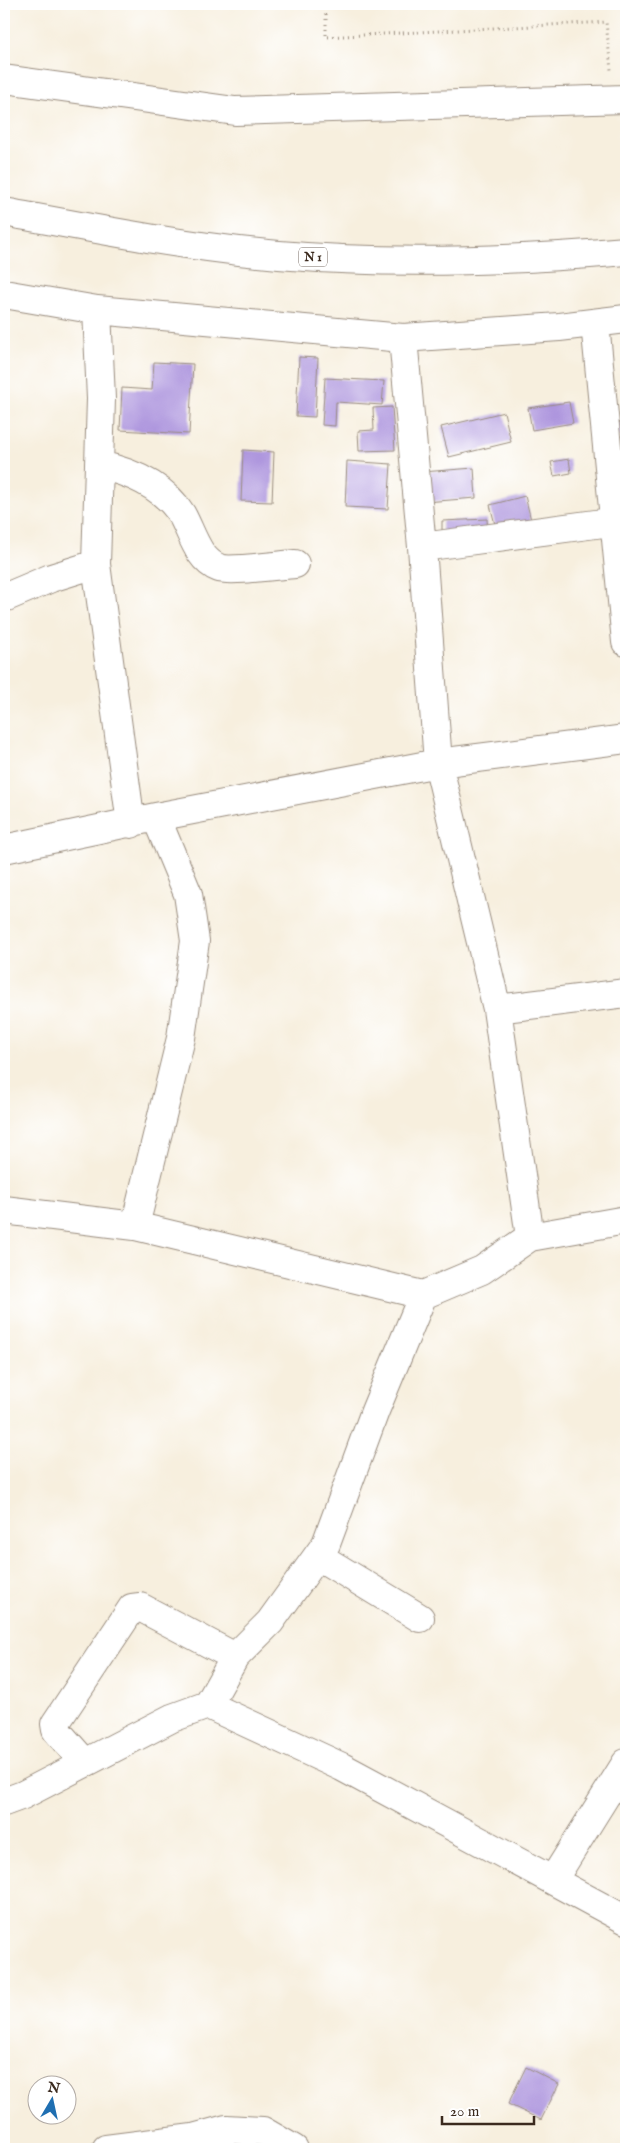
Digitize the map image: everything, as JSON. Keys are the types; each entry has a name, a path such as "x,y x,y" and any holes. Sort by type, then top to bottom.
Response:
{"main road":[{"path":"4,79 234,111 620,99"},
{"name":"N 1","path":"4,212 139,238 280,255 417,260 546,258 626,251"},
{"path":"4,294 97,310 403,338 626,319"},
{"path":"97,310 101,399 96,564 144,820 188,894 195,941 181,1038 135,1226"},
{"path":"595,323 620,521 626,642"},
{"path":"403,338 422,547 438,763 498,1009 530,1237"},
{"path":"99,465 128,473 154,486 167,497 181,514 208,562 221,569 295,564"},
{"path":"422,547 620,521"},
{"path":"4,598 51,578 96,564"},
{"path":"4,849 438,763 626,739"},
{"path":"498,1009 626,993"},
{"path":"4,1210 135,1226 423,1295 482,1270 530,1237 626,1220"},
{"path":"4,1802 23,1795 172,1718 208,1705 236,1657 270,1622 326,1544 374,1411 423,1295"},
{"path":"318,1556 420,1618"},
{"path":"85,1763 56,1730 55,1724 132,1608 140,1607 236,1657"},
{"path":"208,1705 342,1767 626,1920"},
{"path":"553,1880 626,1763"},
{"path":"106,2149 193,2138 226,2129 263,2131 294,2149"}],"path":[{"path":"326,4 326,37 606,22 620,99"}],"building":[{"path":"299,357 318,358 315,417 296,416"},
{"path":"154,362 193,364 189,434 120,430 122,388 152,390"},
{"path":"325,378 384,381 382,405 336,402 335,426 322,425"},
{"path":"569,402 573,423 532,430 528,408"},
{"path":"392,407 395,450 359,451 358,431 374,430 373,408"},
{"path":"504,412 511,442 449,457 441,427"},
{"path":"626,421 626,436 619,437 617,423"},
{"path":"243,450 274,452 272,502 241,501"},
{"path":"569,459 571,473 554,476 551,462"},
{"path":"347,461 391,464 388,509 345,507"},
{"path":"474,468 476,498 425,502 422,472"},
{"path":"525,496 533,528 498,536 490,505"},
{"path":"487,519 488,535 442,537 442,521"},
{"path":"526,2067 559,2084 541,2120 508,2104"}]}
